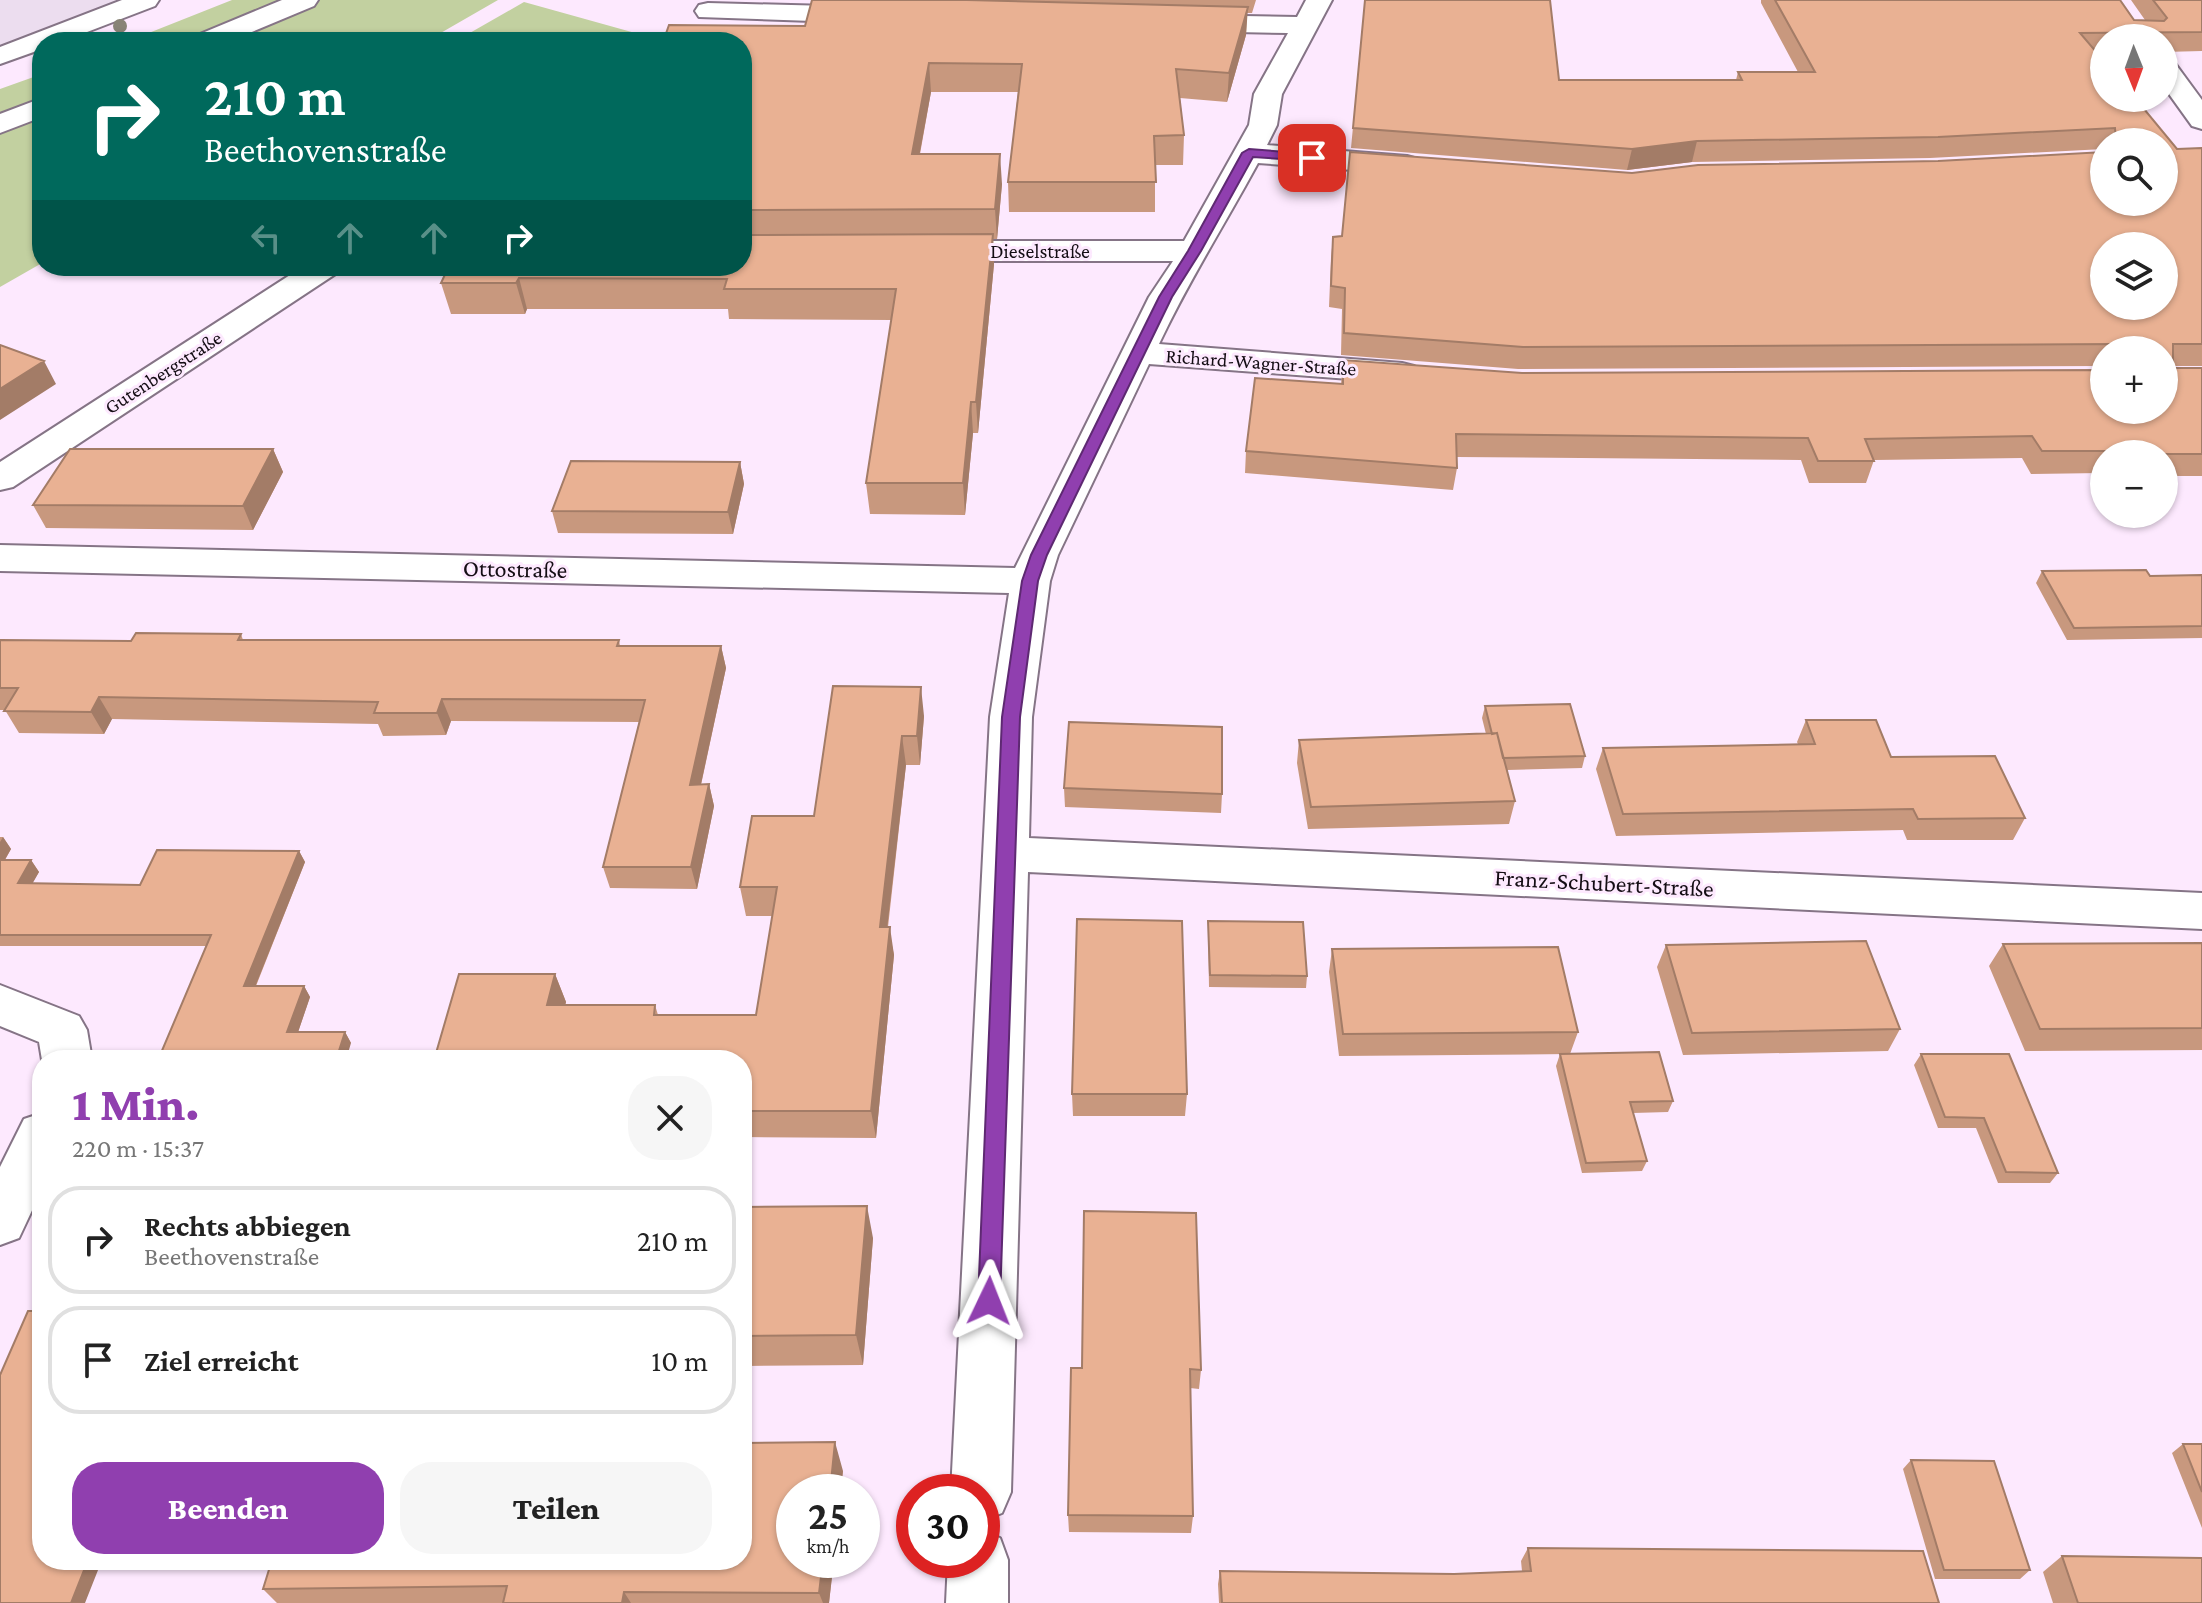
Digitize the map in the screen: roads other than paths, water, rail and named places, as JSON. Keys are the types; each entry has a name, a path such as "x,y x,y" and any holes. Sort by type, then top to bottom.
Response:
{"street":[{"path":"63,32 146,0"},
{"path":"229,32 305,0"},
{"path":"685,26 716,5 896,15"},
{"path":"1163,22 1311,13"},
{"path":"982,1474 1011,717 1030,581 1039,555 1165,297 1195,251 1263,125 1268,94 1311,13"},
{"path":"0,56 32,44"},
{"path":"2178,87 2202,120"},
{"path":"0,124 32,111"},
{"path":"1249,153 1438,168"},
{"name":"Dieselstraße","path":"898,251 1195,251"},
{"name":"Gutenbergstraße","path":"0,479 311,276"},
{"name":"Richard-Wagner-Straße","path":"1138,353 1439,376"},
{"name":"Ottostraße","path":"0,558 1030,581"},
{"name":"Franz-Schubert-Straße","path":"1007,854 2202,911"},
{"path":"0,1005 62,1030 65,1050"},
{"path":"0,1221 32,1155"},
{"path":"977,1603 978,1578"}]}
